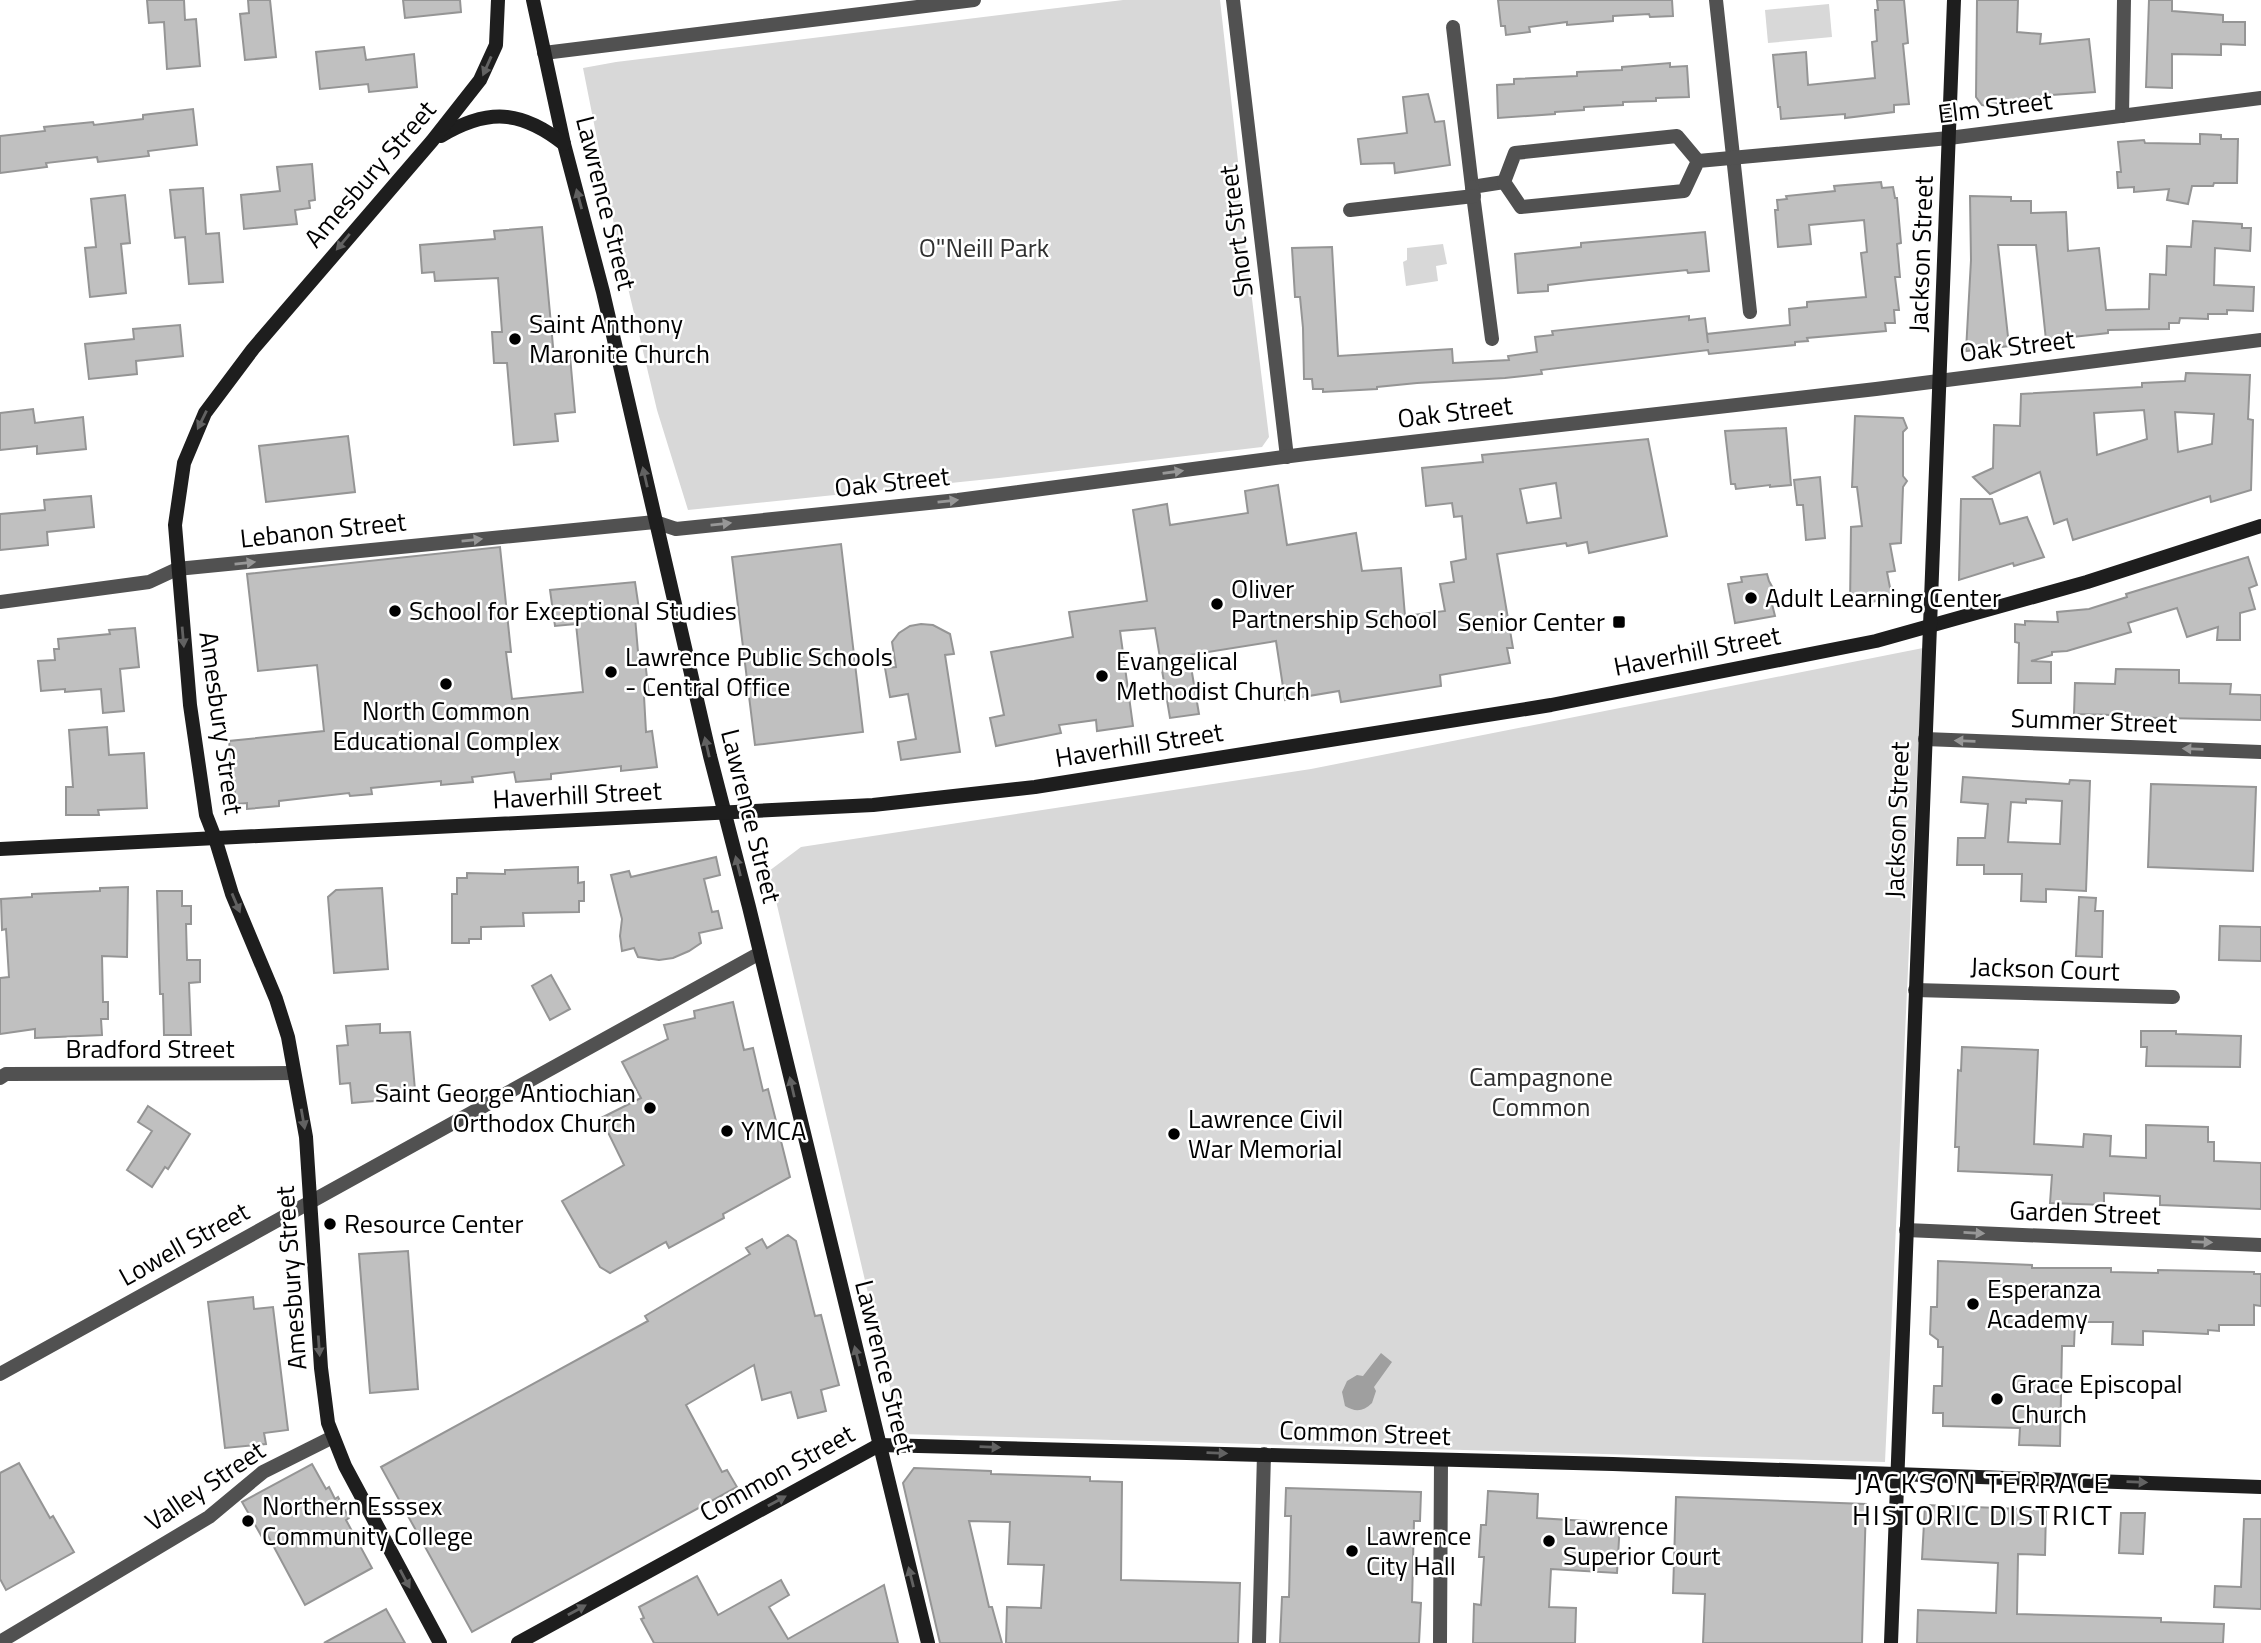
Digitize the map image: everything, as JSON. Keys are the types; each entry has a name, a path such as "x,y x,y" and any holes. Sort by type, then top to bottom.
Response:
{"main road":[{"name":"Amesbury Street","path":"440,1643 345,1466 328,1423 321,1368 306,1137 288,1037 276,999 232,894 205,815 191,718 175,525 184,463 205,413 260,340 432,141 481,80 496,45 498,0"},
{"name":"Lawrence Street","path":"533,0 564,144 603,292 654,522 928,1643"},
{"name":"Jackson Street","path":"1891,1643 1954,0"},
{"path":"432,141 460,124 484,116 508,117 532,124 564,144"},
{"name":"Haverhill Street","path":"0,849 873,805 1035,787 1550,705 1876,641 2087,582 2261,526"},
{"name":"Common Street","path":"517,1643 879,1445 1264,1454 2261,1487"}],"street":[{"path":"544,53 974,0"},
{"name":"Short Street","path":"1233,0 1287,457"},
{"path":"1716,0 1750,312"},
{"path":"2122,116 2124,0"},
{"path":"1453,27 1492,338"},
{"name":"Elm Street","path":"1698,161 1949,138 2261,98"},
{"path":"1677,136 1698,161 1684,191 1521,208 1504,183 1515,153 1677,136"},
{"path":"1350,210 1473,192 1504,183"},
{"name":"Oak Street","path":"654,522 676,529 958,500 1287,457 1941,381 2261,340"},
{"name":"Lebanon Street","path":"0,602 149,582 177,569 654,522"},
{"name":"Summer Street","path":"1925,739 2261,751"},
{"name":"Lowell Street","path":"0,1374 760,953"},
{"name":"Jackson Court","path":"1915,990 2173,997"},
{"name":"Bradford Street","path":"3,1076 294,1073"},
{"name":"Garden Street","path":"1906,1230 2261,1245"},
{"name":"Valley Street","path":"0,1642 209,1517 263,1472 333,1437"},
{"path":"1259,1643 1264,1454"},
{"path":"1440,1643 1441,1460"}],"green space":[{"name":"O\"Neill Park","path":"1123,0 1220,0 1240,179 1238,185 1269,437 1262,447 999,478 688,510 657,410 619,250 583,68"},
{"path":"1829,4 1832,37 1768,43 1765,10"},
{"path":"1443,244 1447,264 1436,266 1438,281 1406,286 1403,262 1407,260 1407,248"},
{"name":"Campagnone Common","path":"1923,648 1885,1462 901,1434 769,871 801,847 1311,769"}],"shaded area":[{"path":"1381,1353 1392,1362 1374,1387 1376,1391 1372,1403 1359,1410 1345,1406 1342,1392 1347,1381 1357,1375 1363,1376"}],"building":[{"path":"147,0 184,0 185,20 196,19 200,66 167,69 164,22 149,23"},
{"path":"248,0 270,0 276,57 245,60 240,14 249,13"},
{"path":"403,0 460,0 461,12 405,18"},
{"path":"1498,0 1672,0 1673,16 1613,16 1613,21 1567,25 1567,22 1529,27 1530,32 1506,35 1505,26 1501,26"},
{"path":"1877,0 1904,0 1908,43 1903,44 1909,104 1894,105 1894,112 1845,118 1845,114 1781,119 1773,55 1806,52 1808,85 1875,78 1872,42 1877,41"},
{"path":"1977,0 2018,0 2017,32 2041,34 2040,44 2089,39 2095,92 1982,105 1976,97"},
{"path":"2149,0 2172,0 2172,11 2223,15 2223,22 2245,22 2245,45 2221,44 2221,55 2172,54 2172,88 2146,87"},
{"path":"364,47 366,60 414,54 417,87 369,92 368,84 320,89 316,52"},
{"path":"1670,63 1670,67 1687,66 1689,97 1656,98 1656,101 1584,107 1584,110 1555,114 1498,118 1497,85 1514,84 1514,79 1577,76 1577,72 1622,70 1622,67"},
{"path":"1428,94 1435,122 1444,121 1450,165 1395,173 1394,163 1361,164 1358,139 1407,133 1403,97"},
{"path":"193,109 197,145 148,151 149,156 98,162 97,157 46,163 47,167 0,173 0,136 45,131 44,127 143,119 143,115"},
{"path":"2200,134 2221,135 2221,139 2238,139 2237,183 2192,186 2188,204 2167,200 2169,189 2134,192 2134,187 2118,188 2117,172 2121,172 2118,142 2144,140 2145,143 2200,144"},
{"path":"312,164 315,200 309,201 310,208 295,210 297,224 244,229 241,195 280,191 277,167"},
{"path":"1881,182 1882,188 1893,187 1897,198 1901,243 1897,244 1900,277 1895,277 1899,310 1894,310 1895,323 1885,323 1886,331 1807,338 1808,341 1795,342 1795,345 1709,354 1708,350 1541,370 1542,374 1417,383 1377,389 1323,392 1323,389 1313,389 1312,379 1304,379 1303,328 1300,297 1295,297 1292,248 1332,247 1338,356 1452,349 1453,363 1509,360 1508,356 1537,352 1535,337 1553,335 1552,331 1689,316 1689,320 1705,318 1708,343 1707,334 1790,325 1789,309 1807,307 1807,302 1866,297 1861,253 1867,252 1864,220 1809,225 1811,244 1778,247 1775,210 1778,210 1777,200 1787,199 1786,196 1835,191 1834,186"},
{"path":"203,188 206,234 219,233 223,282 189,284 185,237 175,238 170,190"},
{"path":"125,195 130,243 121,244 126,293 90,297 85,248 96,247 91,199"},
{"path":"1970,196 2011,197 2011,201 2031,201 2031,213 2066,212 2068,251 2099,248 2106,310 2149,309 2150,274 2166,275 2167,246 2191,247 2193,221 2242,224 2242,228 2251,228 2250,251 2215,248 2214,285 2254,287 2253,311 2227,310 2227,314 2208,314 2208,319 2180,318 2179,323 2169,323 2169,329 2108,330 2108,333 2046,340 2036,245 1998,245 2009,346 1966,351 1971,260"},
{"name":"Saint Anthony Maronite Church","path":"542,227 554,357 570,356 575,412 555,414 558,441 514,445 507,363 494,363 492,332 502,332 498,278 435,281 434,272 422,273 420,245 495,239 494,231"},
{"path":"1705,232 1709,271 1688,273 1687,270 1589,280 1548,285 1548,291 1518,293 1515,254 1581,247 1581,243"},
{"path":"180,325 183,356 136,361 137,374 89,379 85,344 134,339 133,329"},
{"path":"2186,373 2250,375 2248,419 2253,420 2251,490 2211,502 2210,496 2073,540 2067,519 2054,524 2040,472 1990,494 1973,477 1993,468 1994,425 2020,426 2021,394 2142,387 2142,383 2185,381","holes":["2144,410 2147,439 2097,455 2094,413","2175,412 2214,414 2212,444 2178,452"]},
{"path":"33,409 35,423 83,417 86,449 37,454 37,446 0,450 0,413"},
{"path":"1855,416 1903,418 1907,428 1903,432 1903,476 1907,481 1903,487 1901,543 1890,544 1895,571 1887,572 1892,598 1850,606 1851,527 1862,526 1857,487 1852,487"},
{"path":"1786,428 1791,485 1736,489 1735,484 1731,484 1725,431"},
{"path":"348,436 355,492 266,502 259,446"},
{"path":"1648,439 1667,536 1589,553 1587,542 1497,554 1513,648 1507,648 1510,663 1440,675 1441,686 1341,702 1339,691 1285,700 1276,641 1189,655 1199,714 1170,718 1155,628 1120,631 1133,726 1097,731 1096,720 1059,725 1061,733 996,746 990,718 1004,715 991,652 1073,637 1069,612 1147,601 1133,510 1167,504 1170,525 1248,513 1245,491 1278,485 1287,545 1356,533 1362,571 1401,568 1405,616 1445,611 1440,584 1454,582 1451,562 1466,559 1462,516 1454,517 1452,503 1426,506 1422,468 1483,462 1482,455","holes":["1556,483 1561,518 1527,523 1520,489"]},
{"path":"1820,477 1825,538 1806,540 1803,505 1797,505 1794,480"},
{"path":"91,496 94,527 47,532 48,545 0,550 0,514 45,510 44,500"},
{"path":"1961,499 1992,499 2000,524 2027,517 2044,557 2014,566 2013,563 1959,580"},
{"path":"841,544 863,732 755,745 732,557"},
{"name":"North Common Educational Complex","path":"500,547 511,652 506,652 512,699 583,692 576,624 555,626 550,590 635,582 640,616 635,617 638,652 644,652 649,695 644,696 646,732 652,731 657,767 621,771 621,766 551,774 551,779 516,782 514,772 472,777 473,782 441,785 441,781 371,788 372,794 350,796 349,793 279,801 279,806 247,809 247,803 236,804 229,741 324,731 317,665 258,671 247,574"},
{"path":"2248,557 2257,585 2249,588 2255,609 2240,613 2240,640 2217,640 2218,627 2187,637 2177,608 2128,623 2131,632 2067,651 2052,652 2052,655 2031,661 2051,662 2051,683 2018,683 2019,643 2015,642 2015,624 2025,625 2025,621 2058,622 2057,612 2089,609 2127,597 2126,594"},
{"path":"1767,574 1775,592 1772,604 1775,616 1735,623 1728,584 1742,582 1741,577"},
{"path":"933,625 950,634 954,654 945,655 960,752 901,760 898,742 916,739 908,694 890,697 885,668 896,667 892,642 899,633 910,626"},
{"path":"135,628 139,667 120,669 124,711 103,713 101,689 41,691 38,661 55,660 54,649 59,649 58,639 110,634 109,630"},
{"path":"2116,669 2179,670 2179,683 2231,684 2230,694 2261,695 2261,720 2074,714 2075,683 2115,684"},
{"path":"107,727 109,755 144,753 147,808 98,810 99,815 66,815 66,787 73,787 69,730"},
{"path":"1963,777 2069,784 2070,780 2090,781 2086,891 2046,889 2046,902 2021,901 2022,874 1984,874 1984,865 1957,865 1958,838 1985,838 1988,804 1961,802","holes":["2026,799 2062,801 2060,844 2008,842 2011,802 2026,803"]},
{"path":"2151,784 2256,787 2253,871 2148,867"},
{"path":"716,857 720,875 704,879 712,912 718,911 722,928 699,933 701,943 673,958 659,960 638,957 634,948 622,951 622,919 611,875 629,871 631,877"},
{"path":"578,867 578,883 584,882 584,901 579,901 579,912 523,913 524,926 481,927 481,939 469,939 469,943 452,943 452,894 457,894 457,878 467,878 467,873 505,874 505,870"},
{"path":"128,887 127,957 102,956 103,1002 108,1002 108,1019 101,1019 102,1035 35,1038 35,1029 0,1034 0,978 9,977 6,929 2,930 1,899"},
{"path":"382,888 388,969 334,973 328,897 336,890"},
{"path":"157,891 182,891 182,906 191,906 191,924 186,924 187,960 200,960 200,982 189,983 191,1035 164,1035"},
{"path":"2079,897 2096,898 2095,911 2103,911 2102,957 2076,956"},
{"path":"2220,926 2261,927 2261,961 2219,960"},
{"path":"551,975 570,1009 550,1020 532,986"},
{"name":"YMCA","path":"733,1002 744,1050 753,1048 763,1091 768,1089 790,1177 669,1248 666,1242 610,1273 600,1267 562,1201 624,1165 601,1118 641,1098 622,1062 668,1039 664,1025 695,1018 694,1011"},
{"path":"380,1024 380,1033 410,1032 415,1090 385,1092 386,1100 352,1103 350,1083 340,1084 337,1046 348,1045 346,1026"},
{"path":"2141,1031 2241,1036 2240,1067 2146,1066 2147,1047 2141,1047"},
{"path":"1962,1047 2038,1050 2034,1144 2083,1147 2084,1134 2111,1136 2110,1156 2146,1158 2146,1125 2208,1127 2208,1142 2214,1142 2214,1161 2261,1163 2261,1209 2160,1205 2160,1196 2104,1193 2104,1205 2050,1203 2052,1175 1958,1171 1959,1147 1955,1147 1958,1070 1961,1071"},
{"path":"148,1106 190,1134 168,1169 165,1167 152,1187 127,1170 152,1131 138,1122"},
{"path":"788,1235 796,1241 815,1316 821,1315 839,1385 821,1390 826,1411 798,1418 791,1392 762,1400 754,1365 686,1405 722,1472 727,1470 737,1487 472,1632 381,1467 648,1321 645,1316 750,1254 746,1248 762,1239 767,1248"},
{"path":"408,1251 418,1389 370,1393 359,1254"},
{"path":"1938,1261 2032,1265 2032,1268 2111,1268 2111,1272 2254,1272 2261,1274 2261,1306 2254,1305 2254,1325 2219,1325 2219,1331 2208,1330 2208,1334 2143,1331 2143,1345 2112,1344 2113,1322 2075,1322 2074,1346 2062,1346 2060,1446 2019,1445 2020,1428 1943,1426 1943,1413 1933,1413 1934,1386 1942,1386 1943,1347 1938,1347 1938,1340 1930,1334 1931,1307 1937,1307"},
{"path":"253,1297 254,1309 273,1307 288,1430 264,1433 266,1444 225,1448 208,1302"},
{"path":"19,1463 50,1518 53,1516 74,1552 6,1590 0,1579 0,1473"},
{"path":"312,1464 326,1489 329,1487 335,1499 338,1497 349,1518 346,1520 372,1568 305,1605 267,1534 262,1537 242,1502"},
{"path":"914,1468 1090,1477 1090,1481 1122,1482 1121,1580 1240,1583 1238,1643 1006,1643 1007,1607 1041,1608 1044,1565 1008,1564 1010,1522 969,1521 989,1607 992,1607 1002,1643 940,1643 903,1483"},
{"path":"1286,1488 1421,1492 1420,1521 1414,1521 1412,1602 1421,1603 1419,1643 1280,1643 1282,1597 1289,1597 1291,1516 1285,1516"},
{"name":"Lawrence Superior Court","path":"1488,1491 1538,1494 1537,1518 1620,1523 1617,1573 1551,1569 1549,1607 1576,1608 1575,1643 1473,1643 1474,1604 1481,1605 1484,1557 1479,1557 1481,1525 1486,1525"},
{"path":"1676,1497 1866,1504 1862,1643 1703,1643 1705,1594 1673,1593"},
{"path":"1925,1505 2046,1510 2045,1555 2018,1554 2017,1614 2161,1618 2161,1622 2224,1624 2223,1643 1917,1643 1918,1610 1996,1613 1998,1563 1922,1559"},
{"path":"2121,1513 2145,1513 2143,1554 2119,1553"},
{"path":"2244,1519 2261,1519 2261,1609 2214,1607 2215,1586 2241,1587"},
{"path":"697,1576 718,1615 781,1580 789,1595 769,1607 788,1639 884,1585 898,1643 654,1643 641,1619 644,1618 639,1607"},
{"path":"386,1609 405,1643 324,1643"}],"place":[{"name":"Saint Anthony Maronite Church","path":"515,339"},
{"name":"Adult Learning Center","path":"1751,598"},
{"name":"Oliver Partnership School","path":"1217,604"},
{"name":"School for Exceptional Studies","path":"395,611"},
{"name":"Senior Center","path":"1619,622"},
{"name":"Lawrence Public Schools - Central Office","path":"611,672"},
{"name":"Evangelical Methodist Church","path":"1102,676"},
{"name":"North Common Educational Complex","path":"446,684"},
{"name":"Saint George Antiochian Orthodox Church","path":"650,1108"},
{"name":"YMCA","path":"727,1131"},
{"name":"Lawrence Civil War Memorial","path":"1174,1134"},
{"name":"Resource Center","path":"330,1224"},
{"name":"Esperanza Academy","path":"1973,1304"},
{"name":"Grace Episcopal Church","path":"1997,1399"},
{"name":"Northern Esssex Community College","path":"248,1521"},
{"name":"Lawrence Superior Court","path":"1549,1541"},
{"name":"Lawrence City Hall","path":"1352,1551"}],"district":[{"name":"JACKSON TERRACE HISTORIC DISTRICT","path":"1983,1499"}]}
